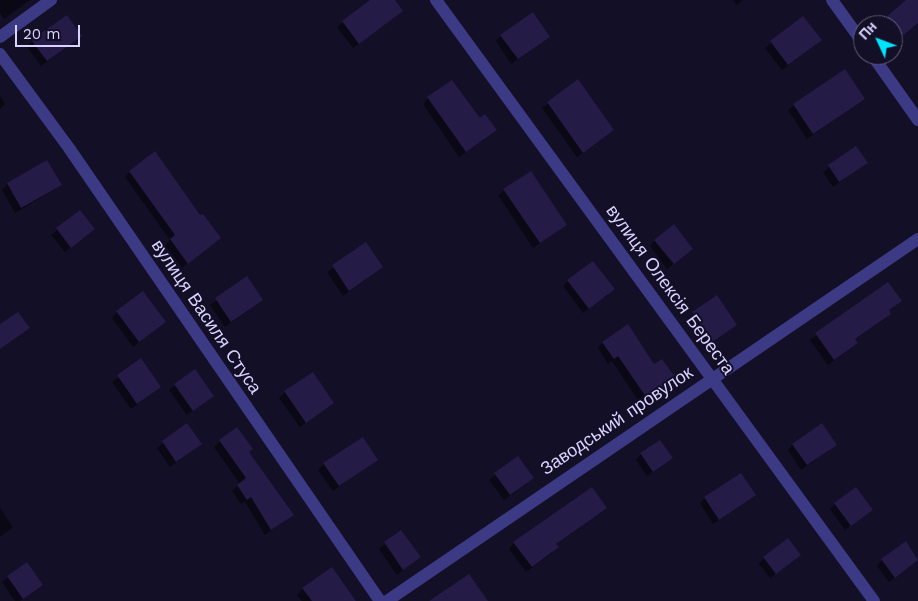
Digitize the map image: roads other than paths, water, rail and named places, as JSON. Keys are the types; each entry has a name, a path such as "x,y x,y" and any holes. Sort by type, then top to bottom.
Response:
{"street":[{"path":"0,37 51,0"},
{"name":"вулиця Олексія Береста","path":"436,0 874,601"},
{"path":"832,0 853,29"},
{"name":"вулиця Василя Стуса","path":"0,54 69,148 380,601"},
{"path":"879,65 918,120"},
{"name":"Заводський провулок","path":"387,601 712,377 918,239"}]}
